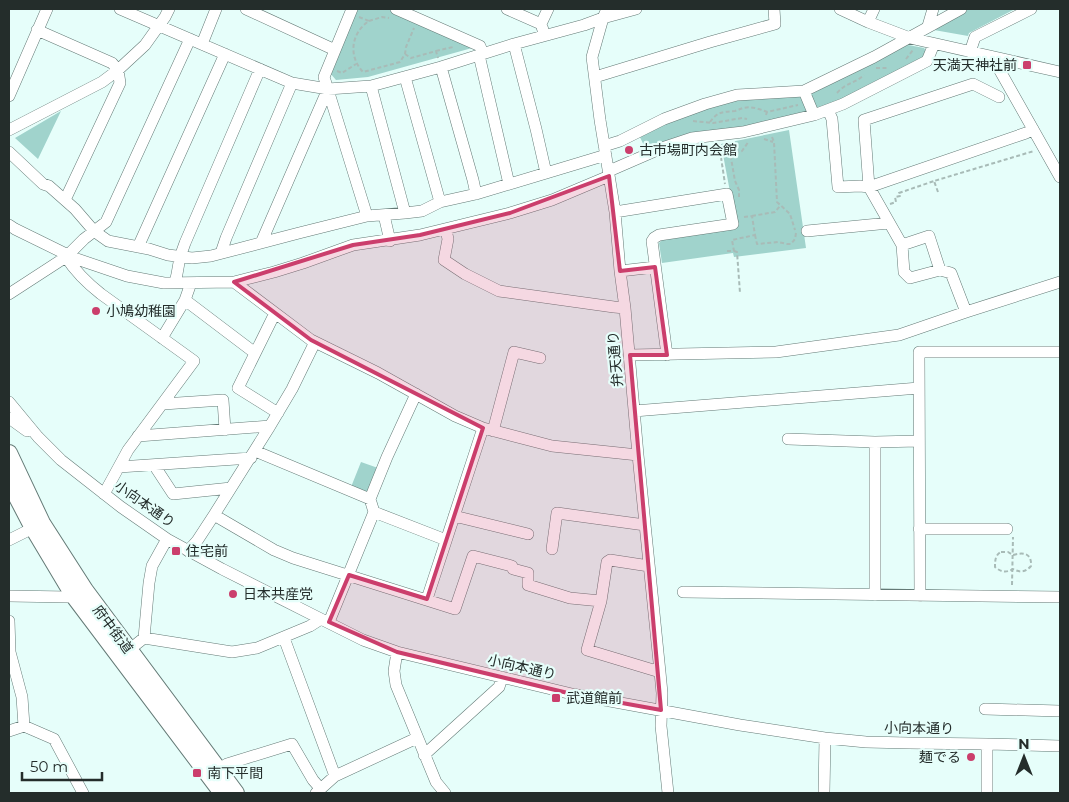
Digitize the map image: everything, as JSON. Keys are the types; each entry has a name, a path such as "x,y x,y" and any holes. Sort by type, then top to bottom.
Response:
{"highway":[{"name":"府中街道","path":"9,452 42,522 85,590 236,793"},
{"name":"府中街道","path":"9,482 32,528 74,595 222,793"}],"street":[{"path":"9,96 47,9"},
{"path":"120,9 292,83 328,89 370,86 405,77 440,64 481,55 584,25 605,13 636,9"},
{"path":"9,130 102,82 118,70 145,45 169,9"},
{"path":"202,44 216,9"},
{"path":"246,9 335,50"},
{"path":"507,9 541,24"},
{"path":"544,36 541,24 548,9"},
{"path":"595,77 776,24 774,9"},
{"path":"840,9 910,38 1060,72"},
{"path":"868,22 874,9"},
{"path":"928,26 933,9"},
{"path":"9,152 43,184 49,186 75,209 94,231 108,241 180,257 211,256 367,216 422,210 440,202 476,194 546,173 605,151 664,118 737,95 804,91 874,57 961,9"},
{"path":"970,52 975,37 1030,9"},
{"path":"351,10 324,77 367,216"},
{"path":"394,13 418,18 480,46 509,184"},
{"name":"弁天通り","path":"605,13 592,57 615,212 630,355 662,692 661,726 668,793"},
{"path":"37,30 112,64 118,70 120,83 65,200"},
{"path":"9,294 66,256 106,222 190,39"},
{"path":"514,44 546,173"},
{"path":"11,229 66,256 127,276 164,283 234,282 303,263 353,245 390,241 446,230 552,200 662,148 692,138 743,132 814,115 843,104 928,62 934,44"},
{"path":"138,247 226,54"},
{"path":"1001,59 999,69 1060,177"},
{"path":"440,64 476,194"},
{"path":"175,283 180,257 260,69"},
{"path":"405,77 440,202"},
{"path":"221,253 292,83"},
{"path":"966,312 951,273 940,270 910,278 904,272 902,245 869,187 864,120 973,84 999,97"},
{"path":"370,86 404,213"},
{"path":"261,243 328,89"},
{"path":"804,91 814,115"},
{"path":"828,110 832,119 838,187 869,187 1033,129"},
{"path":"615,212 727,194 732,224 659,235 652,241 662,301 667,355"},
{"path":"384,215 390,241"},
{"path":"801,231 890,223"},
{"path":"446,230 448,239 444,260 465,274 499,291 625,308"},
{"path":"902,245 929,236 940,270"},
{"path":"66,256 72,266 90,286 194,361 128,450 104,494"},
{"path":"620,272 658,273"},
{"path":"234,282 315,342 378,373 455,416 488,430 552,446 638,455"},
{"path":"630,355 776,352 899,335 1060,282"},
{"path":"162,338 184,300 190,283"},
{"path":"184,300 255,353"},
{"path":"275,313 238,388 278,413"},
{"path":"188,551 214,515 278,413 308,362 315,342"},
{"path":"427,599 454,516 488,430 514,352 540,358"},
{"path":"920,596 919,352 1060,352"},
{"path":"634,411 919,388"},
{"path":"144,638 232,652 257,648 325,621 349,575 374,512 370,499 416,394"},
{"path":"163,404 223,400 225,430"},
{"path":"9,402 38,437"},
{"path":"9,418 38,437"},
{"path":"138,436 270,426"},
{"name":"小向本通り","path":"38,437 61,460 104,494 188,551 363,640 397,652 572,694 740,725 825,738 866,742 1060,746"},
{"path":"788,439 875,442 919,441"},
{"path":"874,595 875,442"},
{"path":"119,467 253,454 370,499"},
{"path":"154,465 173,494 231,488"},
{"path":"374,512 446,540"},
{"path":"552,549 557,513 645,525"},
{"path":"214,515 274,550 455,609 473,556 512,566 513,569 528,573 528,585 570,598 601,601"},
{"path":"454,516 528,534"},
{"path":"9,540 32,528"},
{"path":"919,529 1010,530"},
{"path":"129,650 144,638 152,566 167,538"},
{"path":"649,566 610,560 607,562 601,601 587,650 660,672"},
{"path":"683,592 1060,598"},
{"path":"9,596 68,597 74,595"},
{"path":"9,621 10,652 22,697 24,726"},
{"path":"284,638 335,776"},
{"path":"397,652 394,671 396,685 424,756 436,782 445,793"},
{"path":"424,756 499,687 502,678"},
{"path":"985,709 1060,711"},
{"path":"9,731 24,726 54,739 84,793"},
{"path":"219,770 227,764 292,744 318,791 335,776 417,738"},
{"path":"824,793 825,738"},
{"path":"987,744 987,793"}],"path":[{"path":"351,10 369,21"},
{"path":"394,13 369,21 359,30 353,54 356,64 363,72 400,62 405,54 418,18"},
{"path":"409,28 413,31"},
{"path":"405,54 412,58 456,46"},
{"path":"906,59 913,50"},
{"path":"436,51 440,64"},
{"path":"328,68 342,72 356,64"},
{"path":"870,70 893,67"},
{"path":"834,97 843,86 858,80 867,73"},
{"path":"710,122 719,113 742,108 749,107 767,112 801,105"},
{"path":"765,116 767,112"},
{"path":"687,121 710,122 742,118 752,120"},
{"path":"756,235 757,244 778,242 791,244 801,231 795,226 790,214 776,202 774,142 771,134"},
{"path":"718,135 727,194"},
{"path":"760,139 774,142"},
{"path":"735,153 742,151 750,141 754,140"},
{"path":"888,205 896,202 895,196 900,196 899,193 1036,150"},
{"path":"934,181 938,192"},
{"path":"752,216 775,212 781,206"},
{"path":"734,250 737,252 738,289 740,293"},
{"path":"734,267 738,266"},
{"path":"1010,530 1013,555 1012,597"},
{"path":"1001,552 1008,552 1013,555 1022,553 1032,560 1031,566 1026,571 1020,572 1013,568 1007,572 1000,571 995,567 998,554 1001,552"}],"highlighted area":[{"path":"609,176 620,271 655,267 667,355 630,355 661,710 572,694 397,652 329,622 349,575 427,599 483,428 311,340 234,282 353,245 420,235 510,213"}],"shaded area":[{"path":"358,9 390,9 471,44 472,48 368,77 336,80 330,73"},
{"path":"969,9 1015,9 969,33 968,36 934,30 946,21"},
{"path":"903,44 924,48 926,51 925,59 816,111 810,93"},
{"path":"802,95 809,113 646,150 639,135 666,122 738,98"},
{"path":"61,111 38,159 15,138"},
{"path":"789,130 806,248 734,257 733,253 662,263 659,243 662,240 737,229 721,144"},
{"path":"361,462 378,468 368,494 351,487"}],"place":[{"name":"天満天神社前","path":"1027,65"},
{"name":"古市場町内会館","path":"629,150"},
{"name":"小鳩幼稚園","path":"96,311"},
{"name":"住宅前","path":"176,551"},
{"name":"日本共産党","path":"233,594"},
{"name":"武道館前","path":"556,698"},
{"name":"麺でる","path":"971,757"},
{"name":"南下平間","path":"197,773"}]}
